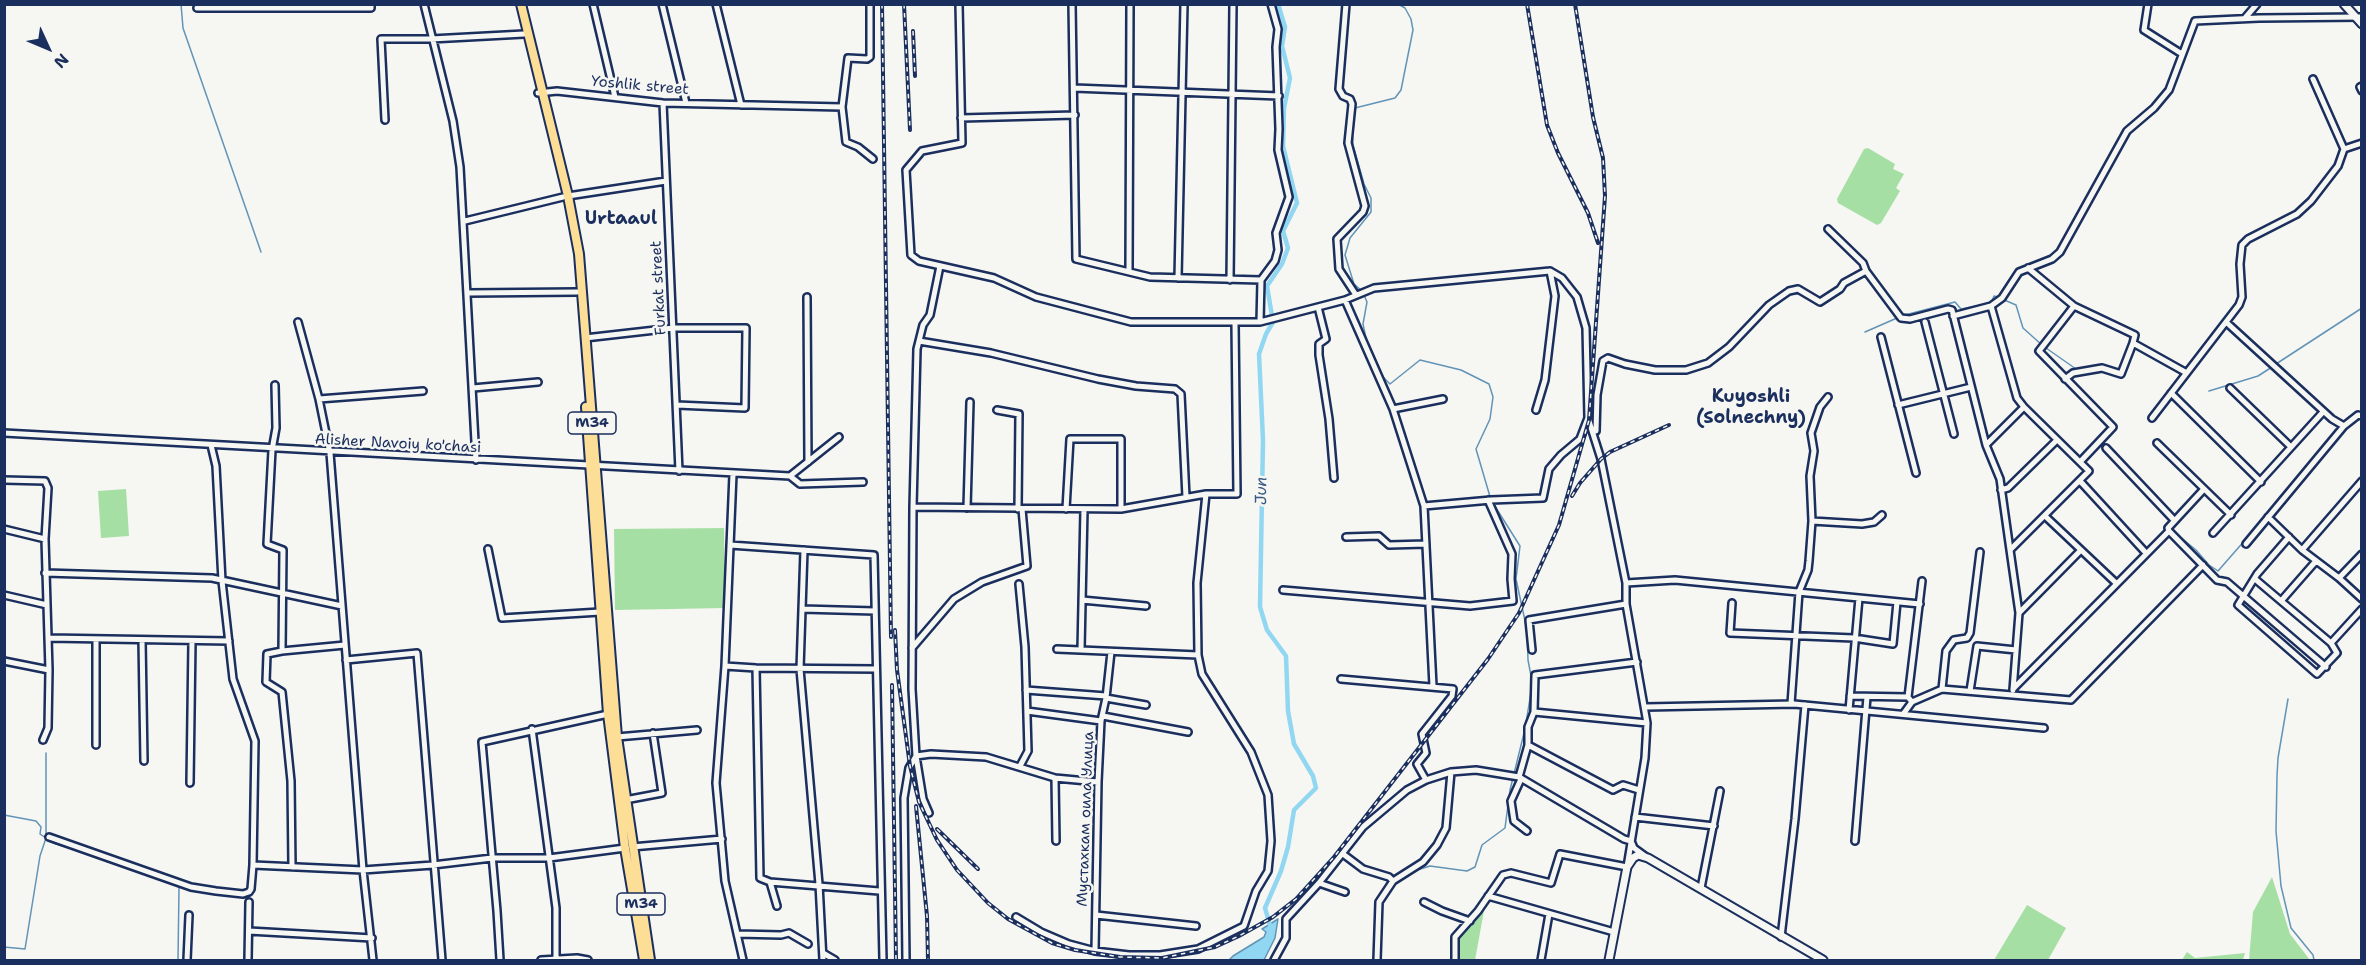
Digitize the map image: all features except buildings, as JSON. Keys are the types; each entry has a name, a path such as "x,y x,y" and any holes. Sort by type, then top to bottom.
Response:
{"main road":[{"name":"M34","path":"519,4 524,33 540,92"},
{"name":"M34","path":"519,4 579,254 608,714 644,960"},
{"path":"2344,4 2358,17 2361,24"},
{"name":"M34","path":"566,196 573,241 629,848 650,960"},
{"path":"1609,960 1627,867 1636,856 1648,858 1823,960"}],"street":[{"path":"197,8 321,6 371,8 371,4"},
{"path":"424,4 453,121 460,166 465,221 476,460"},
{"path":"593,4 615,97"},
{"path":"662,4 686,103"},
{"path":"716,4 741,105"},
{"path":"870,4 870,57 867,59 848,58 842,107 846,142 858,147 873,159"},
{"path":"958,4 962,143 922,151 906,170 911,255 918,261 994,278 1036,297 1131,322 1260,322 1345,300 1374,288 1550,271 1562,278 1576,297 1586,328 1588,418 1595,436 1626,583 1626,604 1646,707 1647,723 1627,867 1560,854 1551,883 1511,873 1503,875 1470,921 1455,937 1455,960"},
{"path":"1072,4 1076,259 1150,277 1262,280"},
{"path":"1129,271 1130,4"},
{"path":"1178,278 1184,92 1184,4"},
{"path":"1230,280 1233,4"},
{"path":"1260,322 1262,280 1275,261 1278,250 1276,233 1289,197 1278,150 1279,96 1276,47 1278,29 1271,4"},
{"path":"1347,4 1339,89 1352,104 1348,143 1365,206 1363,212 1337,238 1339,269 1356,295"},
{"path":"2148,4 2144,30 2182,54"},
{"path":"2245,18 2258,4"},
{"path":"1953,316 1991,306 2002,298 2019,272 2052,259 2060,252 2127,130 2154,108 2169,90 2195,21 2358,17"},
{"path":"384,120 381,39 431,39 524,33"},
{"path":"2152,418 2239,305 2242,297 2240,264 2242,245 2248,239 2297,214 2311,201 2338,166 2344,149 2313,79"},
{"path":"2361,86 2361,92"},
{"path":"1074,88 1279,96"},
{"name":"Yoshlik street","path":"540,92 557,91 663,103 842,107"},
{"name":"Furkat street","path":"663,103 679,471"},
{"path":"961,118 1075,115"},
{"path":"2344,149 2361,143"},
{"path":"465,221 566,196 666,181"},
{"path":"1828,229 1856,254 1901,318 1910,319 1948,309 1952,310 1986,445 2000,478 2019,613 2012,693"},
{"path":"929,813 923,799 916,756 912,689 913,507 917,350 923,325 930,315 940,266"},
{"path":"2028,268 2074,306 2135,335 2121,374 2102,368 2073,373 2065,379"},
{"path":"1536,410 1545,380 1555,296 1550,271"},
{"path":"1595,436 1597,395 1603,362 1608,358 1655,370 1686,370 1708,363 1729,347 1769,306 1789,291 1798,289 1820,302 1840,289 1844,283 1866,271"},
{"path":"468,293 577,292"},
{"path":"807,297 808,462"},
{"path":"1345,300 1393,409 1424,506 1433,686"},
{"path":"1991,306 2017,399 2089,471 2010,550"},
{"path":"2074,306 2039,351 2114,427 2080,462"},
{"path":"1318,307 1326,339 1319,344 1319,356 1329,419 1334,478"},
{"path":"298,322 319,399 330,453 363,870 373,960"},
{"path":"1925,322 1954,434"},
{"path":"2226,322 2323,412 2344,426"},
{"path":"913,507 1121,509 1206,494 1237,494 1234,323"},
{"path":"585,338 674,328 746,328 745,408 677,405"},
{"path":"1881,337 1916,472"},
{"path":"919,342 991,353 1107,381 1175,389 1181,394 1186,497"},
{"path":"2133,343 2186,372"},
{"path":"473,388 538,382"},
{"path":"275,385 276,428 272,450 267,544 283,550 282,651"},
{"path":"1898,405 1971,387"},
{"path":"2230,388 2291,447"},
{"path":"319,399 423,391"},
{"path":"2171,393 2261,482"},
{"path":"1791,704 1799,592 1808,570 1812,521 1810,476 1814,452 1811,433 1820,407 1828,397"},
{"path":"1393,409 1443,399"},
{"path":"967,508 970,402"},
{"path":"1986,445 2024,407"},
{"path":"912,649 954,599 982,582 1027,566 1020,509 1019,414 997,411"},
{"path":"2213,533 2323,412"},
{"path":"2246,544 2344,426 2358,415 2361,416"},
{"path":"1424,506 1542,498 1549,469 1580,439 1588,418"},
{"name":"Alisher Navoiy ko'chasi","path":"4,433 272,450 790,477 800,484 863,482"},
{"path":"790,477 838,437"},
{"path":"1066,509 1070,439 1121,439 1121,509"},
{"path":"2001,490 2008,488 2057,440"},
{"path":"2157,443 2231,515"},
{"path":"49,837 191,887 243,894 251,889 255,741 233,679 222,581 216,466 211,445"},
{"path":"2106,448 2175,520"},
{"path":"733,474 725,666 716,783 725,881 743,960"},
{"path":"4,480 45,481 48,488 45,539 49,670 48,728 43,740"},
{"path":"2080,481 2146,553"},
{"path":"2302,550 2361,481"},
{"path":"2012,693 2116,583 2169,531 2168,528 2204,489"},
{"path":"1016,917 1041,932 1069,944 1095,951 1160,955 1198,949 1244,926 1256,891 1268,871 1271,841 1268,795 1251,752 1202,674 1198,655 1197,583 1206,494"},
{"path":"1283,590 1470,606 1514,601 1511,579 1512,554 1488,500"},
{"path":"1081,650 1084,509"},
{"path":"1812,521 1862,524 1874,522 1882,514"},
{"path":"2045,516 2116,583"},
{"path":"2268,517 2302,550 2339,578 2361,599"},
{"path":"4,530 45,539"},
{"path":"2169,531 2217,580 2227,582 2326,667"},
{"path":"1346,537 1379,536 1389,545 1426,544"},
{"path":"2255,579 2331,643 2337,653 2319,674 2316,674 2238,604 2257,574 2289,537"},
{"path":"730,546 874,555 879,891 883,960"},
{"path":"488,549 502,618 600,612"},
{"path":"804,550 800,669 819,884 823,960"},
{"path":"2019,613 2081,550"},
{"path":"1942,689 1946,651 1954,640 1967,638 1971,633 1980,552"},
{"path":"2339,578 2361,554"},
{"path":"2281,601 2316,561"},
{"path":"1850,696 1910,700 1942,689 2012,693 2067,700 2073,698 2203,565"},
{"path":"45,573 212,578 342,606"},
{"path":"1626,583 1675,580 1920,604"},
{"path":"1904,713 1910,700 1922,581"},
{"path":"1019,584 1028,751 1020,766"},
{"path":"4,595 47,605"},
{"path":"1849,710 1859,598"},
{"path":"1082,600 1146,606"},
{"path":"1732,603 1730,633 1854,638 1893,644 1897,602"},
{"path":"1532,650 1529,620 1626,604"},
{"path":"802,609 875,611"},
{"path":"2331,643 2361,609"},
{"path":"48,638 229,641"},
{"path":"96,639 96,746"},
{"path":"142,640 144,761"},
{"path":"190,783 192,641"},
{"path":"292,867 291,781 282,692 266,682 267,654 345,645"},
{"path":"1970,691 1977,646 2016,650"},
{"path":"1057,649 1198,655"},
{"name":"Мустахкам оила Улица","path":"1095,951 1098,782 1102,719 1111,652"},
{"path":"346,660 417,654 442,960"},
{"path":"4,661 49,670"},
{"path":"1527,831 1514,821 1511,801 1520,778 1528,744 1528,727 1534,712 1535,675 1637,662"},
{"path":"725,666 876,669"},
{"path":"756,668 759,875 763,881 770,882 819,884 879,891"},
{"path":"1341,679 1453,689 1452,696 1422,734 1426,753 1417,764 1426,780"},
{"path":"1026,690 1106,697 1146,705"},
{"path":"1855,841 1867,696"},
{"path":"1646,707 1791,704 2044,728"},
{"path":"1781,937 1805,705"},
{"path":"1027,711 1188,732"},
{"path":"1534,712 1647,723"},
{"path":"500,960 482,742 532,729 608,714"},
{"path":"532,729 556,908 558,960"},
{"path":"617,737 698,730"},
{"path":"625,800 662,793 653,733"},
{"path":"1528,744 1613,790 1623,785 1639,790"},
{"path":"916,756 931,754 986,757 1055,778 1098,782"},
{"path":"906,960 904,798 909,768 916,756"},
{"path":"1274,960 1286,938 1286,919 1319,883 1363,827 1407,790 1426,780 1452,772 1476,770 1520,778 1631,841"},
{"path":"1377,960 1379,902 1393,881 1424,862 1437,845 1446,828 1452,772"},
{"path":"1055,778 1056,841"},
{"path":"1701,888 1720,791"},
{"path":"1635,817 1714,826"},
{"path":"253,865 363,870 433,866 492,858 549,858 722,839"},
{"path":"1631,841 1634,848 1648,858"},
{"path":"1343,854 1363,869 1389,877 1393,881"},
{"path":"770,882 777,906"},
{"path":"1319,883 1345,892"},
{"path":"1488,896 1614,932"},
{"path":"248,960 249,902"},
{"path":"1424,902 1470,921"},
{"path":"1541,960 1549,914"},
{"path":"187,960 189,915"},
{"path":"1096,915 1196,926"},
{"path":"249,931 372,938"},
{"path":"737,934 781,935 789,933 808,944"},
{"path":"823,953 835,960"},
{"path":"541,960 577,957 588,960"}],"green space":[{"path":"1868,148 1895,164 1893,169 1904,174 1896,188 1900,191 1881,223 1877,225 1838,203 1837,199 1864,149"},
{"path":"126,489 129,536 101,538 98,491"},
{"path":"724,528 725,608 615,610 614,529"},
{"path":"2272,877 2290,934 2310,960 2249,960 2253,912"},
{"path":"1485,905 1475,960 1457,960 1457,938"},
{"path":"2027,905 2066,928 2048,960 1994,960"},
{"path":"2187,952 2195,958 2245,953 2243,960 2182,960"}],"water":[{"path":"1278,919 1275,938 1264,960 1229,960 1264,937 1266,932 1262,929"}],"waterway":[{"path":"181,4 183,28 261,252"},
{"name":"Jun","path":"1271,929 1265,908 1281,871 1288,847 1294,810 1316,788 1313,776 1294,744 1288,711 1286,656 1267,630 1260,607 1263,440 1259,354 1273,322 1267,286 1282,264 1288,248 1283,231 1297,203 1283,146 1284,108 1290,78 1282,46 1285,27 1278,4"},
{"path":"1353,116 1355,108 1395,98 1401,90 1413,30 1411,19 1405,8 1398,4"},
{"path":"1352,129 1353,145 1364,184 1371,198 1371,212 1350,238 1345,255 1354,284 1362,291"},
{"path":"1364,295 1367,302 1363,324 1367,343"},
{"path":"1901,316 1955,302 1961,309 1991,303 1994,296 1998,297"},
{"path":"2002,299 2016,305 2023,328 2042,345"},
{"path":"2276,364 2362,308"},
{"path":"1865,332 1897,318"},
{"path":"2046,348 2076,369 2102,365 2114,369"},
{"path":"1382,376 1390,384 1420,360 1461,370 1489,384 1493,397 1490,419 1476,449 1491,500 1520,546 1516,579 1527,630 1528,660 1532,681"},
{"path":"2209,391 2258,376 2272,367"},
{"path":"2173,531 2218,571 2253,531"},
{"path":"1411,872 1430,866 1467,871 1475,867 1482,845 1505,828 1510,790 1525,729 1532,686"},
{"path":"2288,699 2277,776 2276,831 2281,886 2291,928 2313,955 2314,960"},
{"path":"4,947 25,949 40,856 46,838 46,753"},
{"path":"4,815 36,821 41,827 40,834 53,843 101,858"},
{"path":"140,872 186,888"},
{"path":"178,960 179,887"}],"railway":[{"path":"882,4 891,637"},
{"path":"904,4 910,130"},
{"path":"1527,4 1547,125 1558,153 1588,213 1598,243"},
{"path":"895,630 897,670 910,766 919,802 937,840 957,870 988,903 1008,919 1052,943 1075,950 1120,957 1162,958 1215,947 1273,917 1296,899 1334,857 1488,659 1519,613 1559,525 1589,420 1605,196 1603,158 1593,117 1575,4"},
{"path":"913,31 915,76"},
{"path":"1572,496 1580,483 1610,452 1669,425"},
{"path":"892,685 896,960"},
{"path":"916,806 927,916 928,960"},
{"path":"937,829 978,869"}],"district":[{"name":"Urtaaul","path":"621,219"},
{"name":"Kuyoshli (Solnechny)","path":"1751,407"}]}
